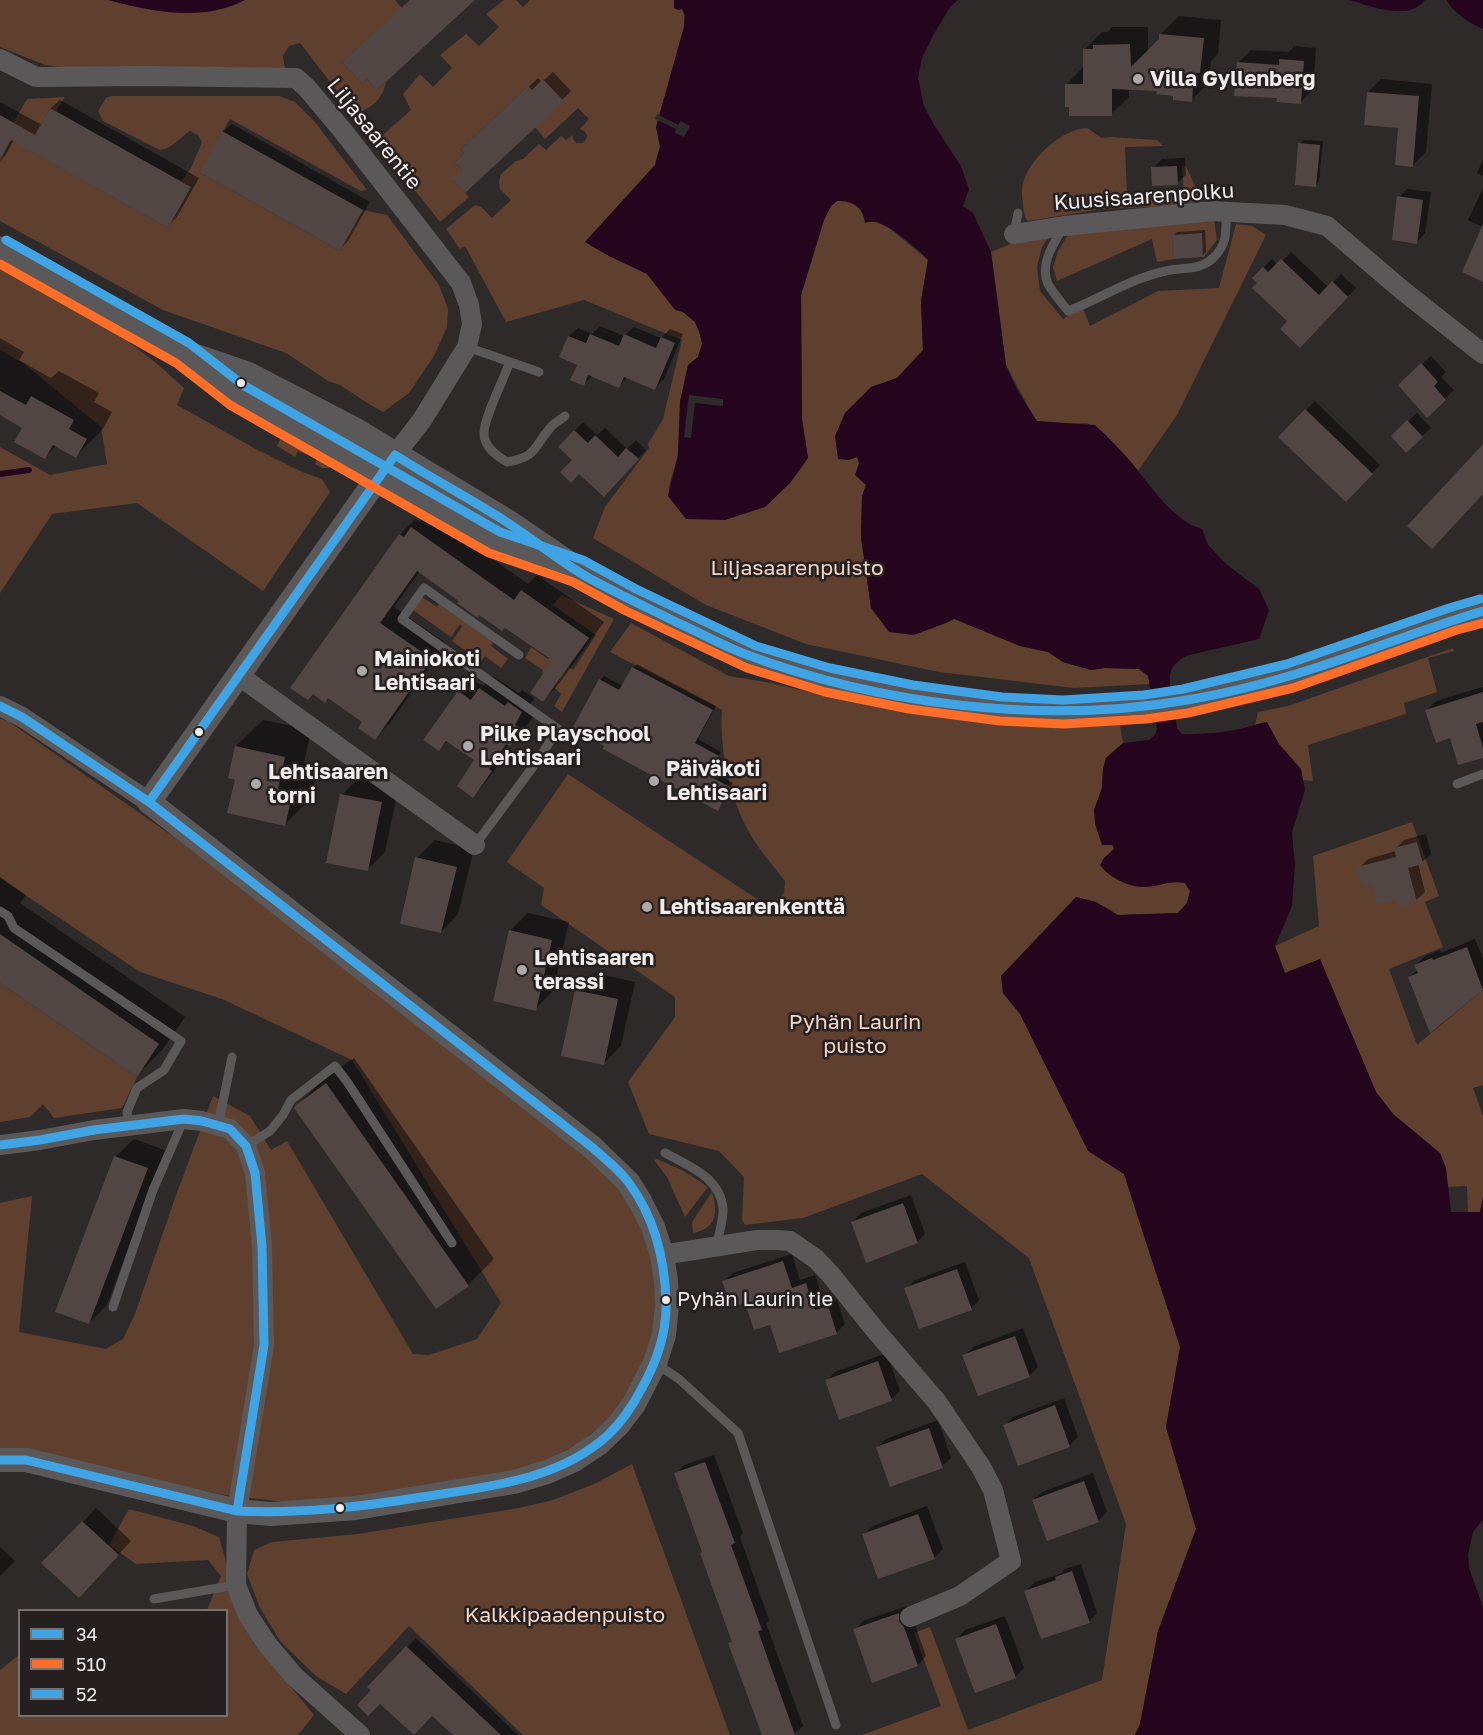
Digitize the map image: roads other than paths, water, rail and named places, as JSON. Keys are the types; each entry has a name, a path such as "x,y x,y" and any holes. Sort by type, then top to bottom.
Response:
{"main road":[{"path":"0,250 183,353 236,395 507,522 578,571 631,600 752,657 827,680 911,697 1000,709 1063,712 1145,707 1185,701 1290,676 1453,619 1483,611"}],"street":[{"name":"Liljasaarentie","path":"0,59 36,77 296,78 307,88 344,131 461,284 469,305 472,324 467,347 422,420 387,466"},
{"name":"Kuusisaarenpolku","path":"1014,234 1064,226 1212,211 1285,215 1327,226 1402,290 1483,354"},
{"path":"149,802 387,466"},
{"path":"238,675 475,845"},
{"path":"0,706 22,717 149,802 593,1148 628,1182 640,1201 653,1227 662,1255 666,1281 664,1335 655,1363 634,1404 618,1425 582,1455 547,1472 514,1482 356,1508 271,1514 237,1511 62,1467 26,1460 0,1460"},
{"path":"0,1145 184,1119 202,1121 230,1129 246,1146 255,1173 262,1246 264,1345 237,1511 236,1585 248,1615 267,1644 294,1676 360,1735"},
{"path":"662,1255 757,1240 790,1241 816,1259 831,1275 937,1402 981,1467 993,1490 1011,1561 960,1596 910,1617"}],"lane":[{"path":"1064,226 1050,250 1045,266 1048,283 1068,311 1133,280 1167,270 1203,266 1214,258 1225,244 1227,212"},
{"path":"1014,234 1018,213"},
{"path":"467,347 539,372"},
{"path":"510,362 486,421 484,435 489,448 496,455 507,462 522,460 539,445 551,427 565,416"},
{"path":"475,845 558,729 402,619 424,588 519,655"},
{"path":"1457,784 1483,774"},
{"path":"0,911 8,916 14,928 182,1041 164,1070 137,1088 127,1112 129,1126"},
{"path":"218,1126 232,1057"},
{"path":"246,1146 270,1131 291,1100 334,1066 348,1083 452,1243"},
{"path":"113,1307 153,1190 184,1119"},
{"path":"665,1153 706,1177 720,1193 724,1211 717,1246"},
{"path":"655,1363 679,1379 738,1433 836,1725"},
{"path":"154,1599 236,1585"}],"waterway":[{"path":"0,474 29,470"}],"place":[{"name":"Villa Gyllenberg","path":"1138,79"},
{"name":"Mainiokoti Lehtisaari","path":"362,671"},
{"name":"Pilke Playschool Lehtisaari","path":"468,746"},
{"name":"Päiväkoti Lehtisaari","path":"654,781"},
{"name":"Lehtisaaren torni","path":"256,784"},
{"name":"Lehtisaarenkenttä","path":"647,907"},
{"name":"Lehtisaaren terassi","path":"522,970"},
{"name":"Pyhän Laurin tie","path":"666,1300"}],"park label":[{"name":"Liljasaarenpuisto","path":"797,568"},
{"name":"Pyhän Laurin puisto","path":"855,1034"},
{"name":"Kalkkipaadenpuisto","path":"565,1615"}]}
